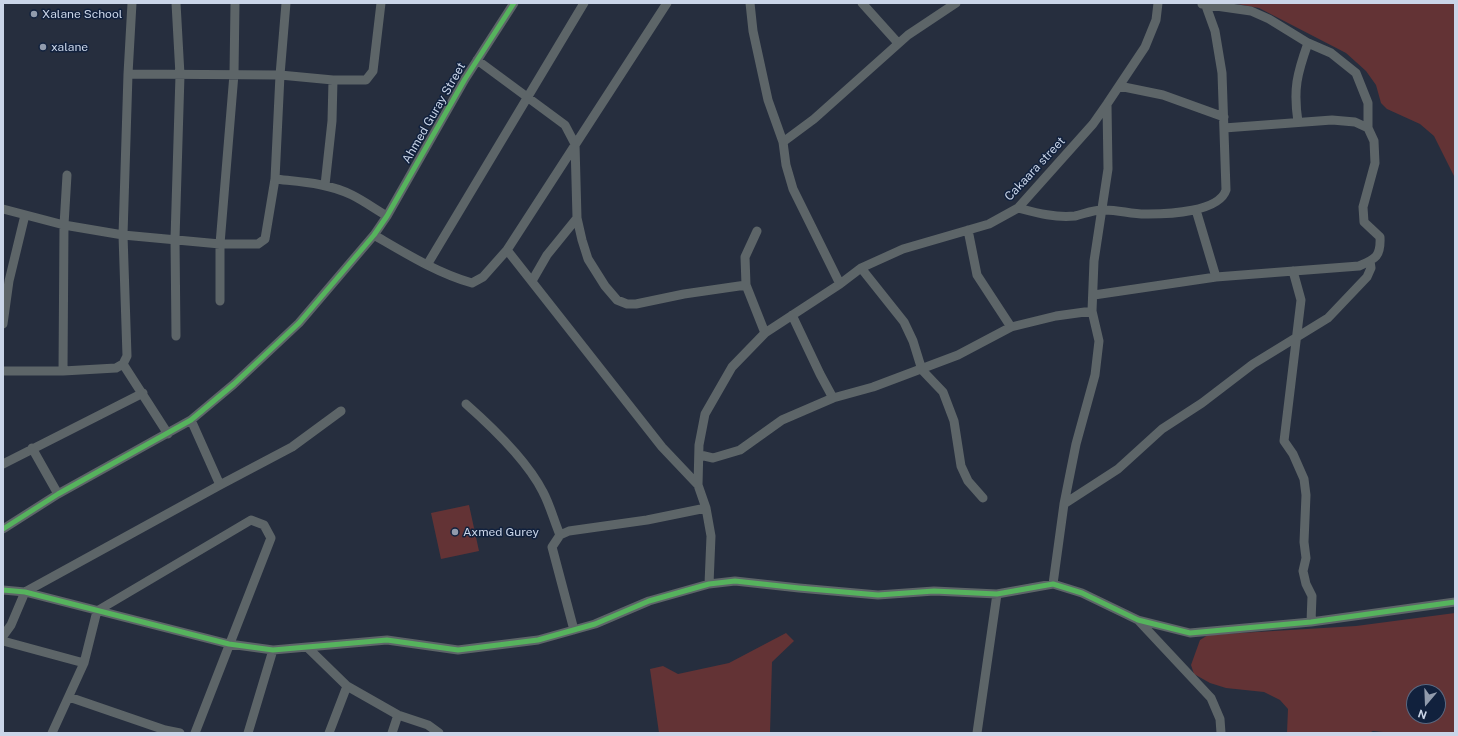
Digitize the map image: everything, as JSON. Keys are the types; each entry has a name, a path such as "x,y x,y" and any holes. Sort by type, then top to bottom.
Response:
{"street":[{"path":"3,371 63,371 116,368 123,364 127,356 123,235 128,74 132,3"},
{"path":"176,3 180,75 175,239 176,336"},
{"path":"220,301 220,244 234,74 235,3"},
{"path":"3,209 64,225 123,235 220,244 258,244 266,239 275,179 280,75 286,3"},
{"path":"128,74 280,75 333,80 366,80 373,71 381,3"},
{"name":"Ahmed Guray Street","path":"3,529 58,494 191,420 234,384 299,323 374,235 478,60 514,3"},
{"path":"427,265 584,3"},
{"path":"374,235 427,265 472,284 483,277 507,250 667,3"},
{"path":"750,3 753,31 768,100 784,142 786,165 793,189 840,284"},
{"path":"862,3 898,43"},
{"path":"784,142 814,119 898,43 956,3"},
{"name":"Cakaara street","path":"698,485 700,455 699,445 705,414 732,367 765,333 840,284 861,268 904,249 989,224 1018,208 1093,124 1146,47 1156,20 1158,3"},
{"path":"1094,294 1216,277 1359,266 1376,257 1380,248 1380,237 1364,222 1363,207 1375,163 1374,141 1368,128 1368,103 1356,73 1331,53 1308,43 1269,19 1251,11 1204,4"},
{"path":"1018,208 1050,216 1075,216 1102,210 1148,214 1196,210 1218,202 1223,197 1226,190 1222,73 1215,31 1204,4"},
{"path":"1298,122 1295,103 1295,86 1308,43"},
{"path":"478,60 565,125 575,144 578,198 577,218 588,259 605,286 617,300 627,304 746,285"},
{"path":"324,185 332,121 333,80"},
{"path":"1119,86 1163,95 1224,117"},
{"path":"1053,584 1064,504 1076,444 1095,375 1099,341 1092,311 1094,294 1094,261 1108,169 1107,104"},
{"path":"1224,128 1332,120 1355,122 1368,128"},
{"path":"63,371 64,225 67,175"},
{"path":"275,179 324,185 353,195 386,216"},
{"path":"1196,210 1216,277"},
{"path":"3,324 6,280 25,216"},
{"path":"532,281 547,255 577,218"},
{"path":"968,230 977,275 1011,327"},
{"path":"757,231 745,257 746,285 765,333"},
{"path":"507,250 662,447 698,485 706,508 711,536 709,584"},
{"path":"1064,504 1118,470 1162,429 1202,403 1253,364 1328,318 1361,286 1367,278 1371,268 1370,261"},
{"path":"861,268 904,322 913,341 922,370 943,392 954,421 961,466 968,481 983,498"},
{"path":"1293,271 1300,300 1297,338 1284,441 1293,454 1304,479 1306,495 1304,542 1306,558 1304,571 1306,584 1312,596 1311,622"},
{"path":"700,455 713,458 740,450 782,420 833,398 874,387 922,370 958,355 1011,327 1056,316 1092,311"},
{"path":"792,315 833,398"},
{"path":"123,364 168,434"},
{"path":"3,464 143,393"},
{"path":"466,404 494,428 534,476 543,492 560,535"},
{"path":"3,636 11,625 25,592 292,447 341,411"},
{"path":"191,420 220,485"},
{"path":"32,448 58,494"},
{"path":"574,630 552,546 560,535 569,531 647,520 706,508"},
{"path":"52,733 84,663 97,611 251,520 264,525 271,538 195,733"},
{"path":"3,590 25,592 229,644 273,650 387,640 458,650 538,640 595,624 649,601 709,584 735,581 878,595 934,591 997,594 1053,584 1082,593 1138,620 1190,632 1311,622 1455,602"},
{"path":"977,733 997,594"},
{"path":"1138,620 1211,698 1220,718 1221,733"},
{"path":"3,641 84,663"},
{"path":"307,647 347,686 398,714 428,725 439,733"},
{"path":"248,733 273,650"},
{"path":"329,733 347,686"},
{"path":"69,697 165,730 180,733"},
{"path":"392,733 398,714"}],"shaded area":[{"path":"1232,3 1455,3 1455,178 1434,136 1420,124 1387,109 1381,103 1376,85 1366,71 1346,53 1259,8"},
{"name":"Axmed Gurey","path":"469,505 479,551 441,559 431,513"},
{"path":"1455,613 1455,733 1393,733 1373,731 1369,733 1287,733 1288,709 1280,700 1264,692 1226,688 1210,683 1194,674 1191,665 1200,640 1208,635 1356,626"},
{"path":"786,633 794,641 772,662 770,733 659,733 650,669 663,666 678,674 729,663"}],"cycle path":[{"path":"3,529 58,494 191,420 234,384 299,323 374,235 387,216 465,79 514,3"},
{"path":"3,590 25,592 229,644 273,650 387,640 458,650 538,640 595,624 649,601 709,584 735,581 878,595 934,591 997,594 1053,584 1082,593 1138,620 1190,633 1311,622 1455,602"}],"place":[{"name":"Xalane School","path":"34,14"},
{"name":"xalane","path":"43,47"},
{"name":"Axmed Gurey","path":"455,532"}]}
